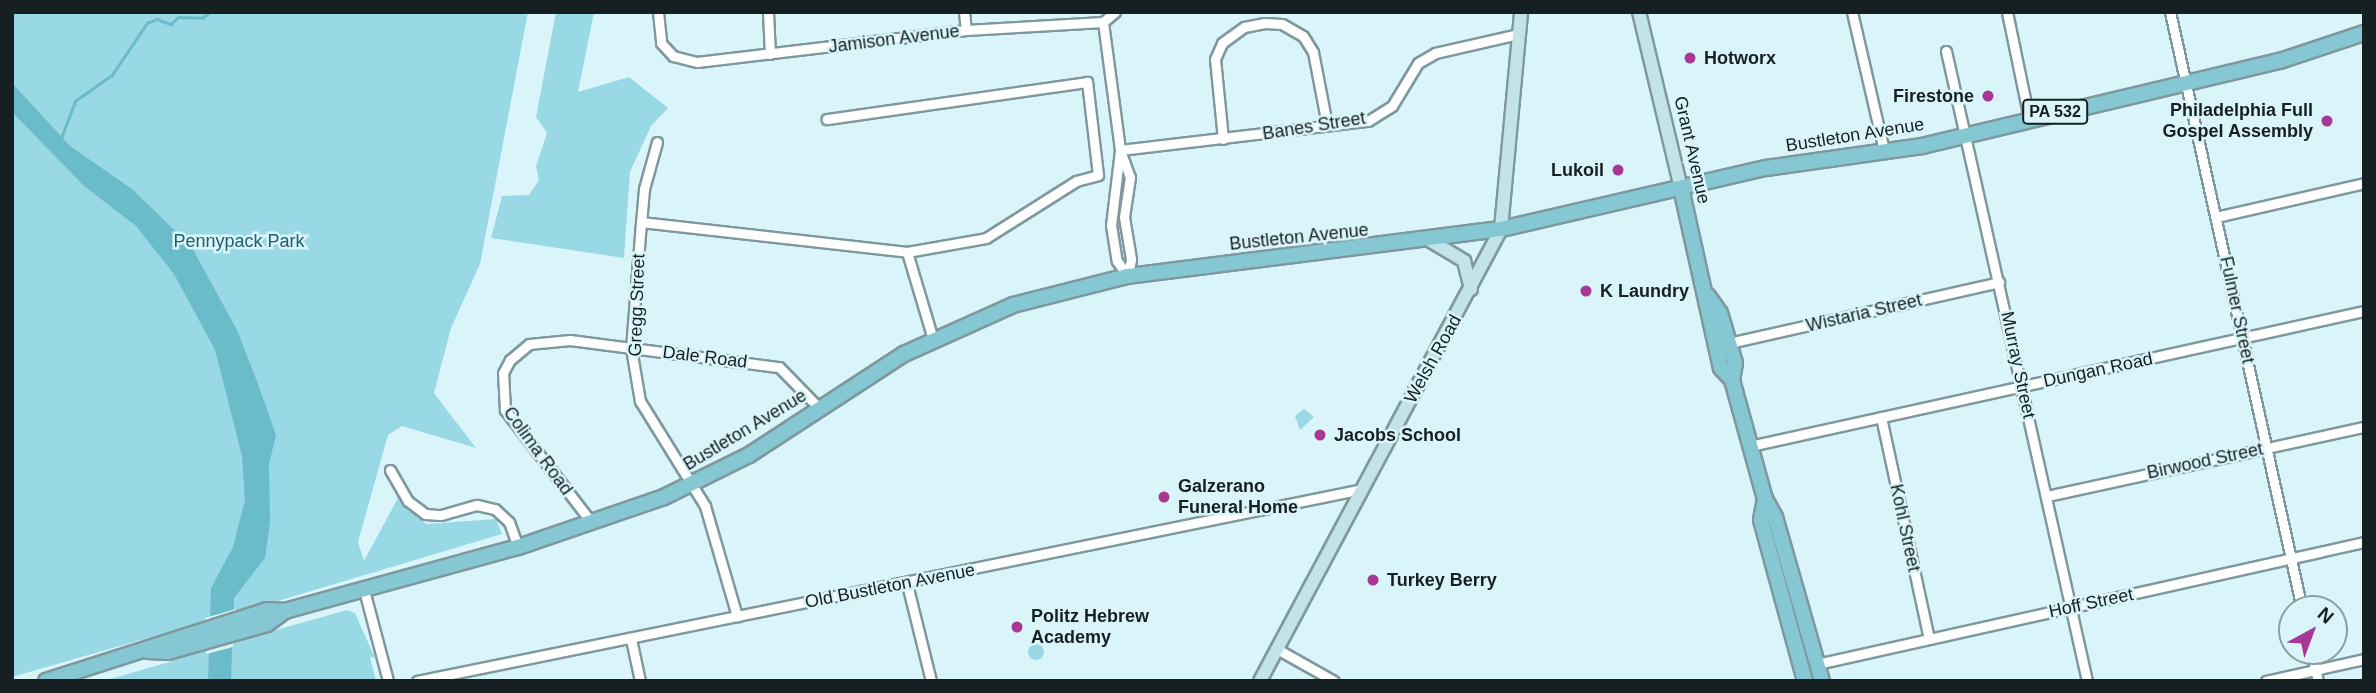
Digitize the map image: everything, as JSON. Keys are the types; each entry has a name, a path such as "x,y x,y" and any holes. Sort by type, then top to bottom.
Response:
{"main road":[{"name":"Welsh Road","path":"1260,681 1501,229 1521,12"},
{"name":"Grant Avenue","path":"1639,12 1708,296 1721,368 1732,380"},
{"name":"Bustleton Avenue","path":"46,681 518,547 592,523 694,484 933,339 1013,305 1128,276 1431,241 1501,229 1766,168 1884,152 2280,61 2364,33"},
{"path":"1431,241 1464,261 1471,289"},
{"name":"Grant Avenue","path":"1708,296 1720,313 1735,363 1732,380 1750,446 1765,499 1775,517 1822,681"},
{"name":"Grant Avenue","path":"1765,499 1761,520 1805,681"}],"street":[{"name":"Jamison Avenue","path":"658,12 660,43 672,55 697,62 966,30 1103,22"},
{"path":"768,12 769,54"},
{"path":"964,12 966,30"},
{"path":"1115,12 1103,22 1121,149 1130,177 1124,217 1131,259 1128,276"},
{"path":"1852,12 1884,152"},
{"path":"2007,12 2029,118"},
{"name":"Fulmer Street","path":"2170,12 2299,595"},
{"path":"1223,139 1215,59 1223,43 1244,27 1263,23 1282,24 1308,44 1327,125"},
{"name":"Banes Street","path":"1121,149 1368,121 1392,106 1418,63 1434,52 1518,34"},
{"name":"Murray Street","path":"1946,51 2087,681"},
{"path":"641,222 907,251 986,238 1076,181 1098,176 1087,82 828,119"},
{"name":"Gregg Street","path":"657,142 644,189 631,348 640,401 694,484 715,530 737,616"},
{"path":"1121,149 1111,225 1117,261 1128,276"},
{"path":"2216,217 2364,183"},
{"path":"907,251 933,339"},
{"name":"Wistaria Street","path":"1729,344 1999,282"},
{"name":"Dungan Road","path":"1750,446 2364,311"},
{"name":"Dale Road","path":"503,373 510,360 529,344 570,340 779,367 820,409"},
{"name":"Colima Road","path":"503,373 505,410 592,523"},
{"name":"Kohl Street","path":"1881,417 1929,639"},
{"name":"Birwood Street","path":"2047,496 2364,426"},
{"path":"390,470 408,501 425,514 441,515 477,505 495,509 509,522 518,547"},
{"name":"Old Bustleton Avenue","path":"417,681 907,584 1362,489"},
{"name":"Hoff Street","path":"1817,664 2364,542"},
{"path":"907,584 931,681"},
{"path":"364,590 388,681"},
{"path":"631,639 640,681"},
{"path":"1277,649 1334,681"},
{"path":"2266,681 2364,659"},
{"path":"2314,665 2318,681"}],"green space":[{"name":"Pennypack Park","path":"12,12 528,12 480,264 451,328 434,393 476,448 402,426 388,435 358,542 364,561 398,498 426,524 496,519 502,534 261,606 262,634 347,610 355,613 375,658 370,657 376,681 103,681 173,661 172,631 12,677"},
{"path":"556,12 594,12 578,92 629,77 668,108 651,126 630,172 624,258 491,238 502,196 529,195 539,180 536,166 547,133 536,117"},
{"path":"1304,409 1314,417 1300,430 1295,416"},
{"path":"1036,644 1042,646 1042,658 1036,660 1030,658 1028,652 1030,646"}],"shaded area":[{"path":"12,83 70,146 132,189 191,246 237,330 258,384 276,435 269,464 270,522 265,558 234,598 231,681 208,681 211,588 233,547 245,500 242,456 215,350 174,274 136,226 84,186 12,112"}],"pier":[{"path":"236,609 233,647 206,654 205,618"}],"waterway":[{"path":"61,138 75,101 112,75 147,23 157,19 171,24 178,17 202,18 210,12"}],"place":[{"name":"Hotworx","path":"1690,58"},
{"name":"Firestone","path":"1988,96"},
{"name":"Philadelphia Full Gospel Assembly","path":"2327,121"},
{"name":"Lukoil","path":"1618,170"},
{"name":"K Laundry","path":"1586,291"},
{"name":"Jacobs School","path":"1320,435"},
{"name":"Galzerano Funeral Home","path":"1164,497"},
{"name":"Turkey Berry","path":"1373,580"},
{"name":"Politz Hebrew Academy","path":"1017,627"}]}
